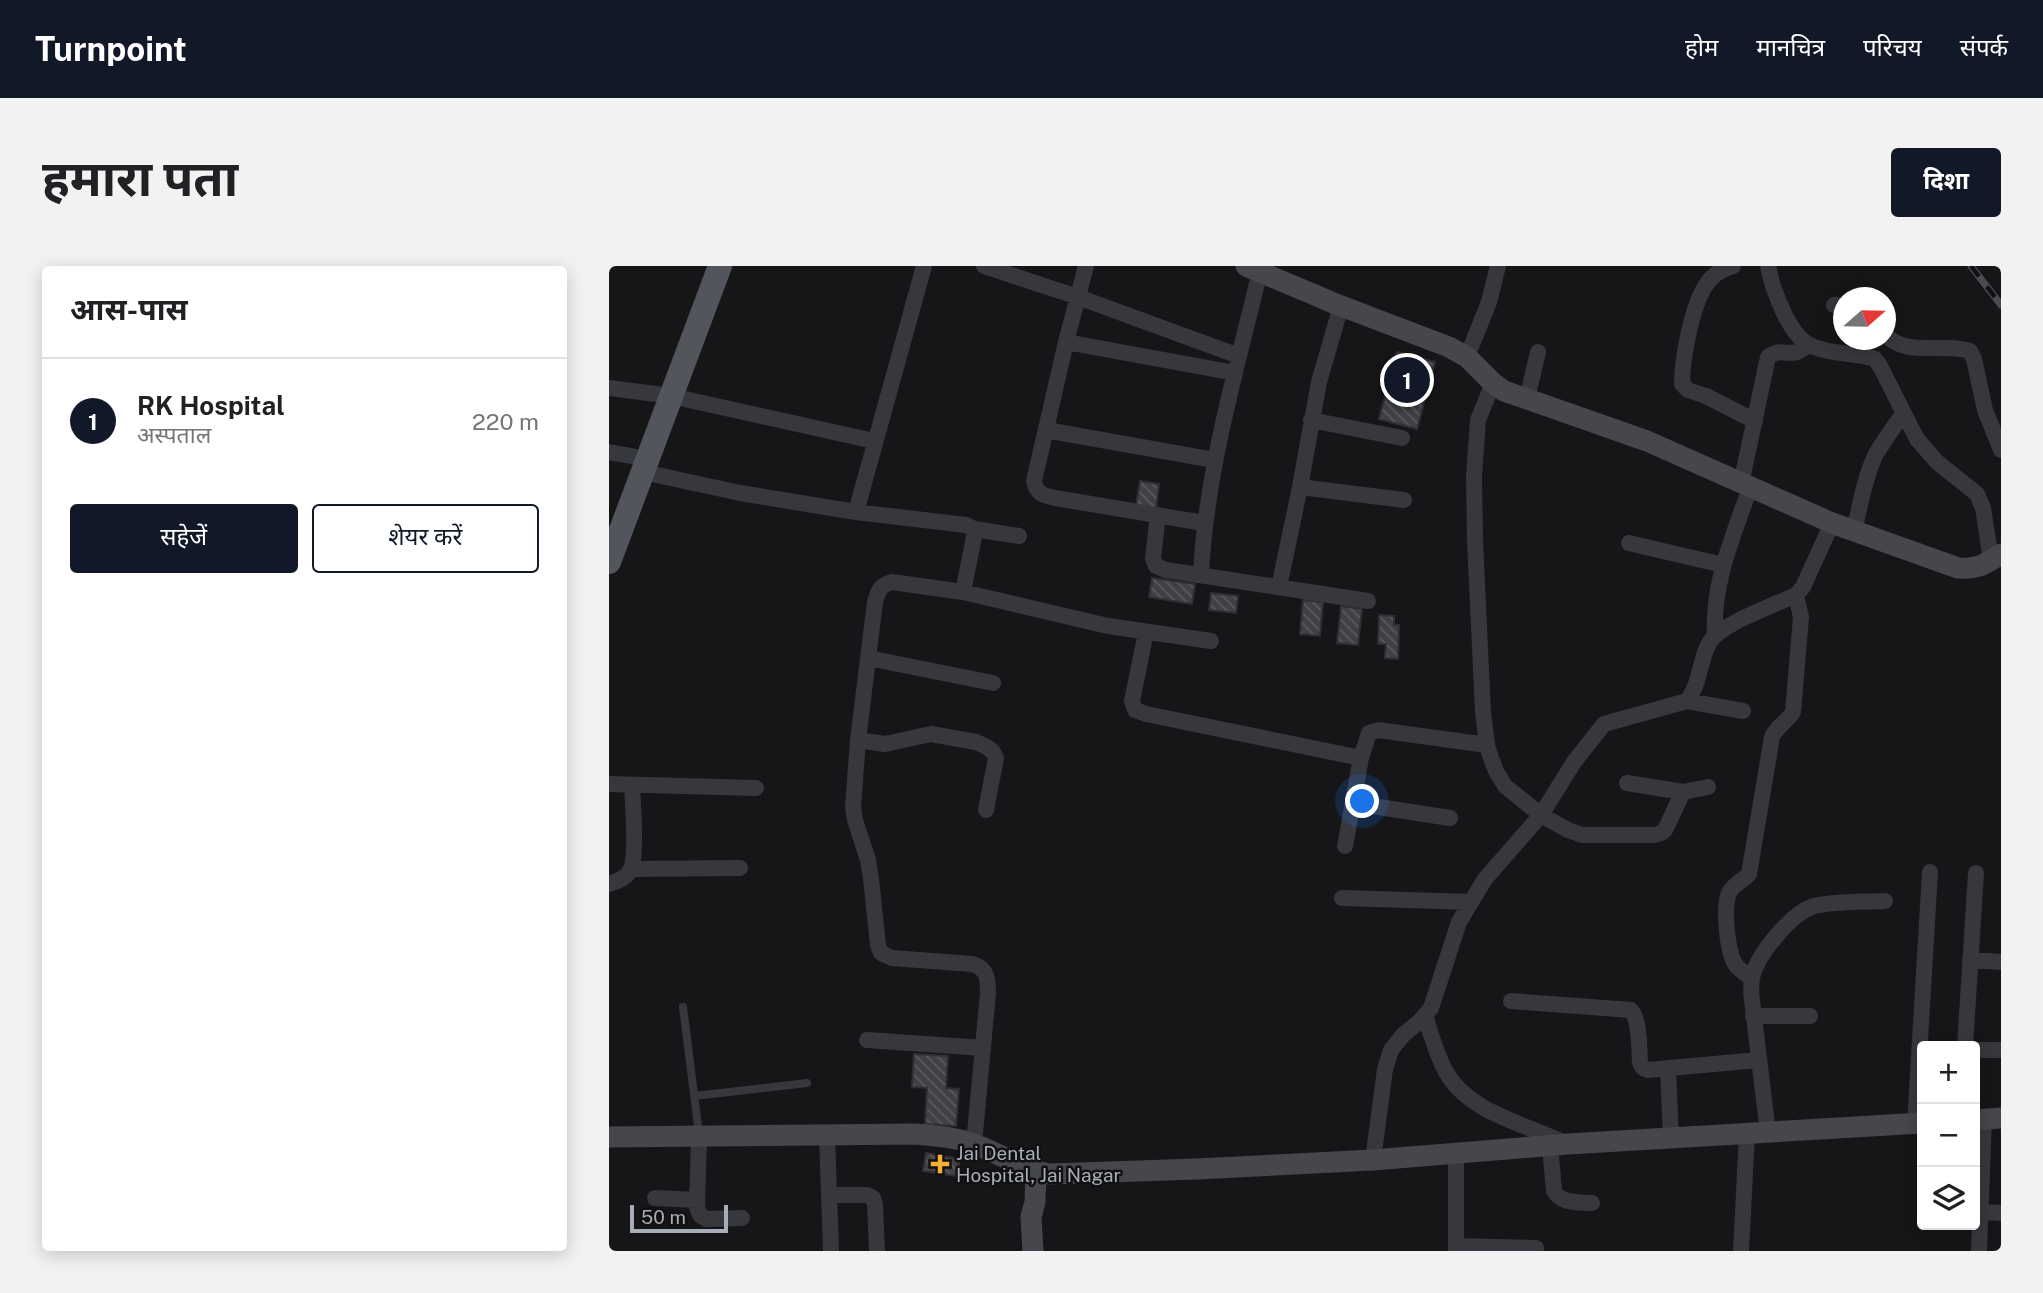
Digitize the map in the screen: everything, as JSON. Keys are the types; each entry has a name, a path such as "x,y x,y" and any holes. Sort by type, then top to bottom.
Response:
{"main road":[{"path":"609,562 616,522 645,465 720,266"},
{"path":"1253,268 1341,306 1449,347 1467,357 1504,391 1680,454 1832,523 1958,568 1971,569 1996,557"},
{"path":"609,1137 915,1134 974,1144 1036,1171 1050,1174 1373,1160 1559,1145 1917,1123"},
{"path":"1033,1251 1031,1217 1035,1202 1036,1171"}],"street":[{"path":"856,512 924,266"},
{"path":"984,266 1239,356"},
{"path":"1086,266 1034,481 1037,491 1042,495 1204,523"},
{"path":"1467,357 1489,302 1498,266"},
{"path":"1733,266 1721,271 1706,285 1690,327 1682,384 1688,390 1706,396 1755,421"},
{"path":"1768,266 1777,297 1799,337 1807,344 1875,359 1917,439 1930,456 1977,494 1996,557"},
{"path":"1201,574 1204,523 1214,460 1239,356 1253,268"},
{"path":"1279,587 1319,382 1341,306"},
{"path":"1066,342 1235,373"},
{"path":"1896,343 1915,348 1960,348 1970,351 1985,410 2001,450"},
{"path":"1715,635 1714,620 1723,565 1746,486 1768,357 1776,352 1794,354 1807,344"},
{"path":"1527,399 1538,352"},
{"path":"1493,383 1478,420 1474,476 1478,615 1487,746 1496,771 1505,786 1541,815 1582,835 1655,835 1665,830 1683,792"},
{"path":"609,388 671,396 874,441"},
{"path":"1854,531 1874,458 1903,414"},
{"path":"1311,420 1402,438"},
{"path":"1046,430 1214,460"},
{"path":"609,452 740,493 856,512 966,525 974,529 1019,536"},
{"path":"1300,487 1404,500"},
{"path":"1157,516 1153,558 1156,566 1166,570 1368,601"},
{"path":"1687,701 1699,678 1709,642 1726,627 1796,595 1803,587 1832,523"},
{"path":"963,593 974,529"},
{"path":"1629,543 1723,565"},
{"path":"974,1144 988,980 981,966 892,958 881,953 870,870 855,820 853,807 857,740 879,589 892,582 963,593 1108,626 1211,641"},
{"path":"1752,978 1736,966 1731,955 1727,903 1733,886 1749,874 1772,737 1775,730 1793,712 1801,617 1796,595"},
{"path":"1146,632 1132,701 1135,710 1361,758"},
{"path":"868,658 993,683"},
{"path":"1373,1160 1385,1069 1391,1050 1431,1008 1459,922 1470,902 1485,879 1541,815 1595,733 1604,724 1687,701 1743,711"},
{"path":"1345,846 1361,758 1369,733 1378,730 1487,746"},
{"path":"857,740 885,744 931,734 976,742 987,747 996,758 986,810"},
{"path":"1627,783 1683,792 1708,787"},
{"path":"609,785 756,788"},
{"path":"609,884 624,878 631,869 632,786"},
{"path":"1353,803 1450,817"},
{"path":"631,869 740,868"},
{"path":"1920,1104 1930,872"},
{"path":"1965,1041 1976,873"},
{"path":"1342,898 1470,902"},
{"path":"1741,1251 1758,1133 1758,1060 1752,978 1757,965 1768,947 1801,912 1819,905 1885,901"},
{"path":"1971,960 2001,962"},
{"path":"1511,1001 1631,1010 1635,1014 1640,1063 1648,1070 1758,1060"},
{"path":"1425,1015 1447,1075 1473,1101 1559,1145 1554,1191 1556,1196 1562,1200 1592,1203"},
{"path":"1753,1016 1810,1016"},
{"path":"867,1040 983,1048"},
{"path":"1980,1050 2001,1050"},
{"path":"1668,1069 1671,1138"},
{"path":"1986,1119 1980,1212 2001,1213"},
{"path":"827,1136 831,1251"},
{"path":"699,1137 697,1200 700,1215 706,1219 742,1218"},
{"path":"1456,1153 1456,1249 1536,1248"},
{"path":"829,1195 867,1195 873,1198 877,1251"},
{"path":"655,1198 697,1200"},
{"path":"1979,1251 1980,1230"}],"lane":[{"path":"683,1007 699,1137"},
{"path":"694,1096 807,1083"}],"building":[{"path":"1397,352 1435,362 1417,429 1379,419"},
{"path":"1140,481 1159,484 1156,509 1136,506"},
{"path":"1152,578 1195,584 1192,604 1149,597"},
{"path":"1211,593 1238,596 1236,613 1209,610"},
{"path":"1303,600 1323,602 1320,636 1300,634"},
{"path":"1341,606 1362,609 1358,645 1337,643"},
{"path":"1379,615 1394,616 1394,625 1399,625 1398,659 1385,658 1386,644 1378,644"},
{"path":"914,1054 948,1056 946,1088 959,1089 956,1126 925,1124 927,1088 912,1087"},
{"path":"926,1153 960,1159 957,1176 923,1171"}],"railway":[{"path":"1971,266 2001,305"}],"place":[{"name":"RK Hospital","path":"1407,380"},
{"name":"Jai Dental Hospital, Jai Nagar","path":"940,1164"}]}
